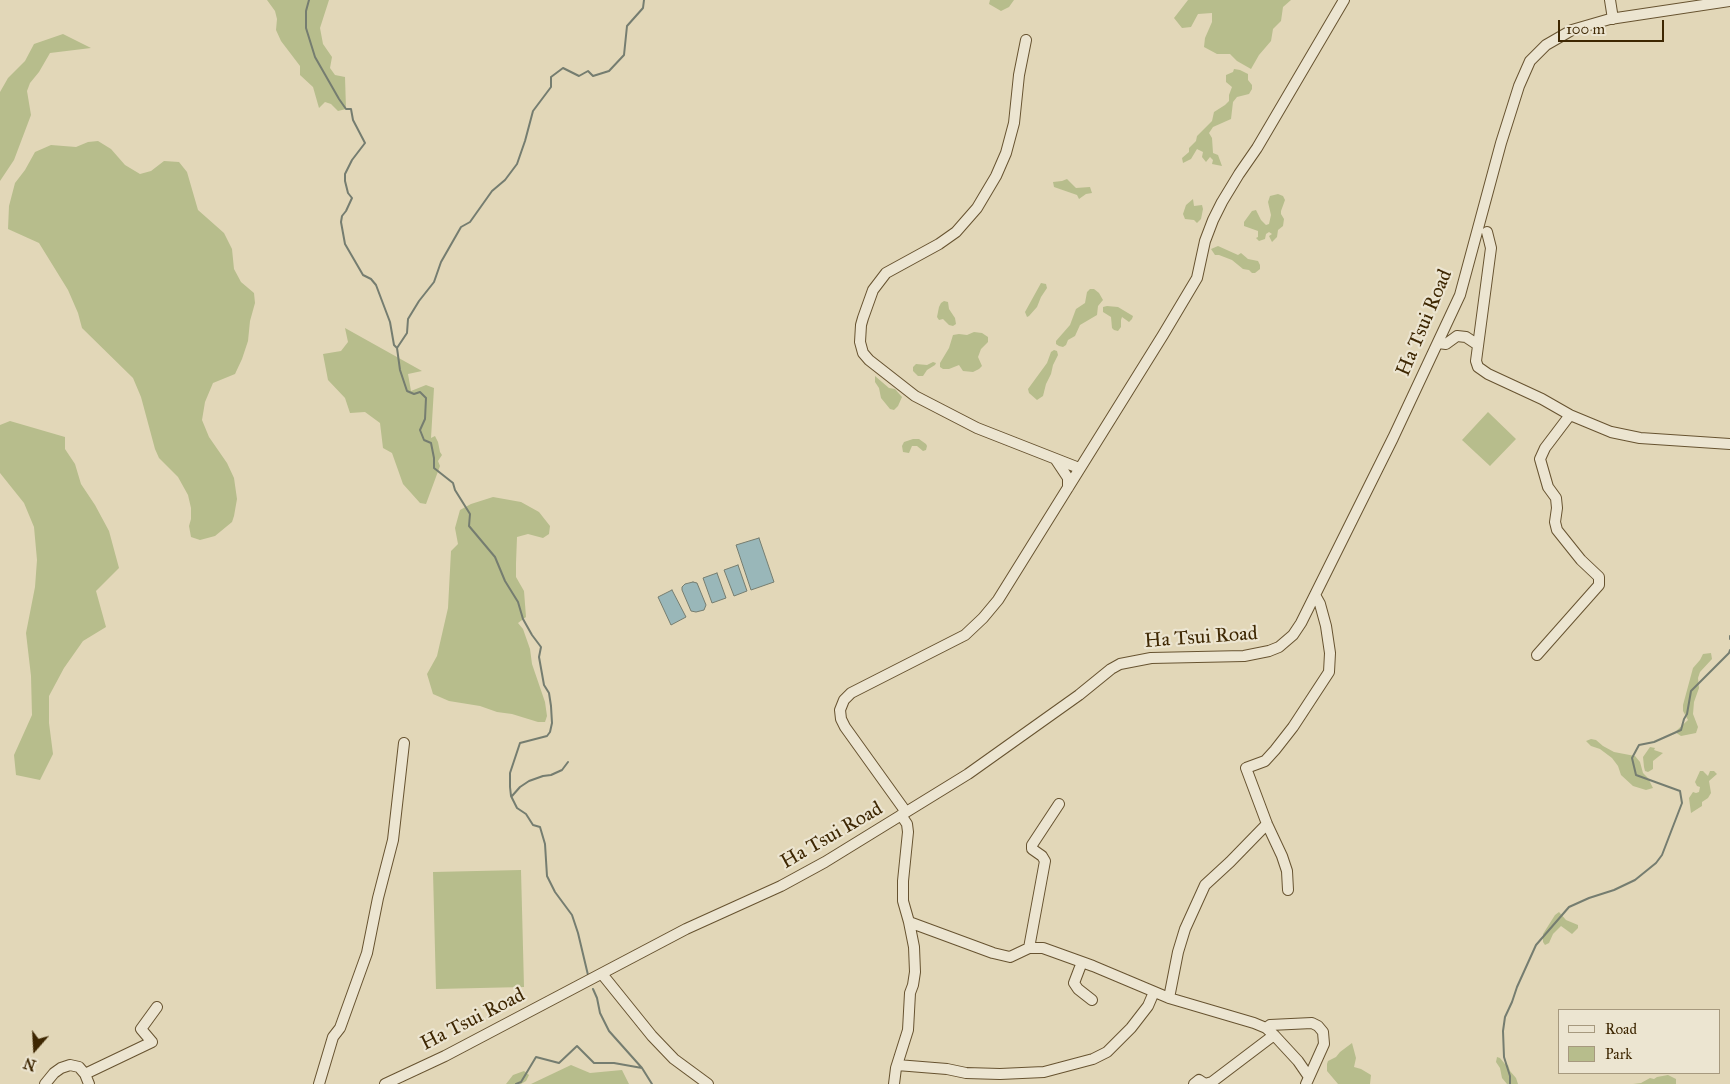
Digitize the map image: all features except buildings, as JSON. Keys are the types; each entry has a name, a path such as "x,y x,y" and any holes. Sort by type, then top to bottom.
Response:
{"street":[{"path":"894,1084 897,1064 908,1030 910,993 914,985 915,972 914,947 903,901 907,824 904,814 845,727 841,719 840,697 965,635 972,630 998,600 1163,336 1197,278 1205,241 1222,202 1238,174 1257,148 1344,0"},
{"path":"1610,0 1613,18"},
{"name":"Ha Tsui Road","path":"385,1084 445,1056 686,929 782,885 825,862 968,774 1080,695 1111,669 1120,664 1151,658 1235,656 1269,651 1293,635 1315,595 1389,446 1460,295 1501,143 1519,86 1530,60 1546,45 1572,30 1613,18 1730,1"},
{"path":"1026,40 1019,75 1014,124 1006,153 996,176 977,208 956,232 939,244 886,272 873,290 861,325 860,342 863,353 869,360 915,396 977,428 1079,468"},
{"path":"1487,232 1491,248 1476,361 1478,367 1488,374 1542,399 1570,415 1611,432 1640,438 1730,444"},
{"path":"1438,343 1446,344 1458,336 1478,345"},
{"path":"1537,655 1599,585 1599,577 1581,560 1557,530 1555,522 1556,498 1548,487 1540,459 1545,448 1570,415"},
{"path":"1056,460 1068,478 1067,489"},
{"path":"1288,890 1287,871 1246,768 1265,761 1275,750 1293,727 1329,672 1330,653 1326,626 1320,604 1315,595"},
{"path":"318,1084 333,1037 340,1028 368,953 378,898 393,840 404,743"},
{"path":"1029,948 1045,861 1042,856 1032,850 1032,845 1059,804"},
{"path":"1169,998 1178,952 1185,929 1205,885 1268,824"},
{"path":"909,922 993,953 1010,957 1029,948 1043,948 1169,998 1225,1014 1270,1032 1298,1061 1307,1080"},
{"path":"1082,962 1074,983 1078,989 1092,1000"},
{"path":"602,974 652,1036 674,1059 708,1084"},
{"path":"897,1064 966,1073 1000,1074 1044,1072 1094,1059 1107,1052 1131,1028 1148,1006 1154,992"},
{"path":"85,1074 152,1042 142,1029 157,1007"},
{"path":"1194,1084 1199,1080 1205,1084 1212,1082 1270,1032 1270,1025 1298,1023 1312,1023 1323,1032 1324,1044 1307,1080"},
{"path":"44,1084 61,1068 70,1065 78,1067 85,1074 89,1084"}],"green space":[{"path":"267,0 329,0 320,28 323,44 332,57 330,68 335,75 345,77 346,109 338,111 331,104 325,102 319,108 313,87 300,75 300,66 281,41 276,30 277,19 275,11"},
{"path":"990,0 1014,0 1009,7 1001,11 989,4"},
{"path":"1188,0 1291,0 1283,7 1281,21 1273,29 1271,41 1259,55 1251,69 1237,61 1230,54 1217,54 1204,47 1205,38 1212,22 1212,13 1198,14 1191,27 1182,28 1174,18"},
{"path":"63,34 91,48 50,53 30,83 27,91 31,115 14,160 0,181 0,92 8,78 25,61 34,44"},
{"path":"1234,69 1248,74 1248,80 1252,85 1252,89 1249,94 1237,97 1233,102 1231,119 1213,127 1209,133 1212,138 1213,153 1218,155 1222,166 1212,164 1213,160 1210,157 1206,162 1202,157 1203,152 1197,149 1191,159 1183,163 1182,158 1189,152 1189,148 1196,141 1197,136 1212,121 1214,112 1229,101 1232,87 1226,82 1226,75 1233,72"},
{"path":"98,141 111,149 125,165 140,174 151,171 164,161 179,162 187,172 198,210 224,233 232,249 234,269 241,282 254,293 255,303 250,321 248,341 242,359 235,374 213,383 205,402 202,420 209,437 227,463 234,478 237,499 232,522 215,536 200,540 191,537 189,526 191,508 188,495 178,477 159,458 141,397 133,378 82,328 68,290 39,243 8,229 9,206 15,183 35,152 51,145 76,147 88,142"},
{"path":"1067,179 1076,188 1090,187 1092,193 1086,194 1079,199 1077,195 1054,187 1053,182"},
{"path":"1278,194 1283,196 1285,200 1281,211 1284,219 1283,226 1278,230 1277,237 1272,242 1269,236 1272,234 1269,232 1266,234 1265,239 1259,241 1256,238 1258,237 1258,231 1244,226 1244,222 1252,211 1256,210 1261,220 1266,225 1269,224 1271,215 1268,202 1270,196"},
{"path":"1193,199 1194,206 1202,205 1203,209 1201,219 1197,223 1194,220 1185,219 1183,214 1186,205"},
{"path":"1218,246 1238,255 1241,253 1248,259 1258,261 1260,269 1252,273 1249,270 1243,269 1232,260 1215,255 1211,249"},
{"path":"1041,283 1046,284 1047,288 1037,307 1027,317 1025,312"},
{"path":"1090,289 1094,289 1099,293 1103,300 1098,306 1097,315 1080,325 1075,336 1068,340 1066,345 1063,347 1059,346 1056,344 1056,341 1070,325 1076,309 1085,303 1087,292"},
{"path":"944,301 948,302 949,309 955,318 956,324 953,326 943,319 939,320 937,317 939,307"},
{"path":"1103,307 1118,307 1133,316 1132,319 1129,322 1122,317 1121,327 1118,331 1114,330 1111,317 1103,312"},
{"path":"345,328 422,371 408,374 411,391 426,385 434,388 431,438 435,436 442,455 438,461 440,466 426,504 420,503 403,484 392,453 383,448 380,423 365,412 350,413 345,398 328,380 323,354 341,351 348,342"},
{"path":"974,332 982,333 988,337 988,342 981,349 978,357 982,366 973,372 963,371 959,365 949,369 940,367 940,363 949,348 953,335 967,335"},
{"path":"1054,350 1057,351 1058,355 1043,396 1037,400 1029,393 1028,389"},
{"path":"933,362 936,363 935,365 927,370 923,376 918,376 913,371 913,367 916,364 927,365"},
{"path":"875,376 889,388 895,389 902,397 894,410 890,409 881,398 879,388 875,382"},
{"path":"1488,412 1516,439 1490,466 1462,440"},
{"path":"10,421 65,437 65,449 75,464 81,484 109,531 119,568 96,591 106,627 83,641 64,668 49,696 49,723 53,754 40,780 16,775 14,755 32,715 31,676 26,633 35,587 37,560 34,527 24,503 0,473 0,425"},
{"path":"919,439 926,444 926,450 923,451 917,446 912,446 909,453 903,452 902,446 904,442"},
{"path":"493,497 521,502 539,512 550,526 549,534 543,538 528,534 517,537 516,563 516,577 524,591 526,617 518,623 523,629 530,649 532,664 545,702 547,716 545,722 497,712 480,706 449,701 433,694 427,674 437,656 448,608 451,551 458,544 455,528 460,510 471,504"},
{"path":"1711,653 1712,659 1700,672 1698,678 1699,688 1694,702 1693,714 1698,727 1696,733 1681,736 1675,732 1688,720 1683,711 1683,705 1693,668 1703,654"},
{"path":"1596,740 1614,752 1635,756 1653,788 1646,790 1633,786 1621,775 1618,766 1612,758 1586,741"},
{"path":"1650,747 1663,753 1653,761 1653,769 1648,772 1645,771 1643,757"},
{"path":"1700,771 1703,771 1708,776 1710,771 1714,771 1717,774 1709,781 1711,793 1708,798 1702,802 1702,806 1691,813 1689,798 1693,792 1699,792 1700,787 1695,782"},
{"path":"521,870 524,987 436,989 433,872"},
{"path":"1559,912 1566,920 1578,925 1578,928 1572,934 1561,926 1553,934 1549,943 1545,945 1543,934"},
{"path":"1352,1043 1356,1058 1354,1067 1371,1075 1370,1084 1338,1084 1327,1071 1328,1061 1336,1057"},
{"path":"1497,1057 1508,1065 1518,1084 1507,1084 1502,1078 1500,1068 1496,1062"},
{"path":"571,1065 590,1073 622,1070 629,1084 531,1084"},
{"path":"524,1071 529,1075 526,1081 521,1084 506,1084 513,1075"},
{"path":"1668,1075 1676,1079 1676,1084 1633,1084 1641,1083 1650,1078 1654,1079"}],"water":[{"path":"759,538 774,582 751,590 736,545"},
{"path":"738,565 747,591 734,596 724,570"},
{"path":"717,573 726,598 712,603 703,578"},
{"path":"697,583 706,605 704,610 696,612 691,611 682,590 685,584"},
{"path":"672,590 686,617 671,625 658,597"}],"waterway":[{"path":"309,0 306,11 306,28 315,57 339,99 346,109 351,109 353,120 365,143 352,160 345,174 348,193 352,198 342,216 341,222 345,244 363,275 371,279 376,285 390,322 394,345 397,348 400,370 407,391 414,394 420,392 426,398 425,419 420,430 424,440 431,443 434,468 453,483 455,490 470,514 469,526 495,557 505,581 518,602 523,619 541,647 539,657 544,685 549,693 552,723 547,736 520,743 510,773 511,796 517,808 526,814 533,825 540,827 545,844 547,876 555,892 572,915 588,975"},
{"path":"397,348 407,333 408,319 434,282 441,262 461,227 470,222 492,191 505,180 517,164 533,111 551,87 551,77 563,68 579,76 588,71 593,76 609,71 624,55 627,26 643,8 644,0"},
{"path":"1510,1084 1510,1076 1504,1057 1503,1031 1505,1017 1536,945 1569,907 1635,880 1656,863 1662,855 1682,803 1680,791 1636,775 1632,758 1639,745 1654,742 1681,730 1687,714 1691,691 1730,650"},
{"path":"512,796 529,781 562,770 568,762"},
{"path":"593,989 600,1013 609,1031 642,1068 652,1084"},
{"path":"516,1084 521,1082 536,1057 559,1063 577,1046 594,1063 614,1063 642,1068"}]}
